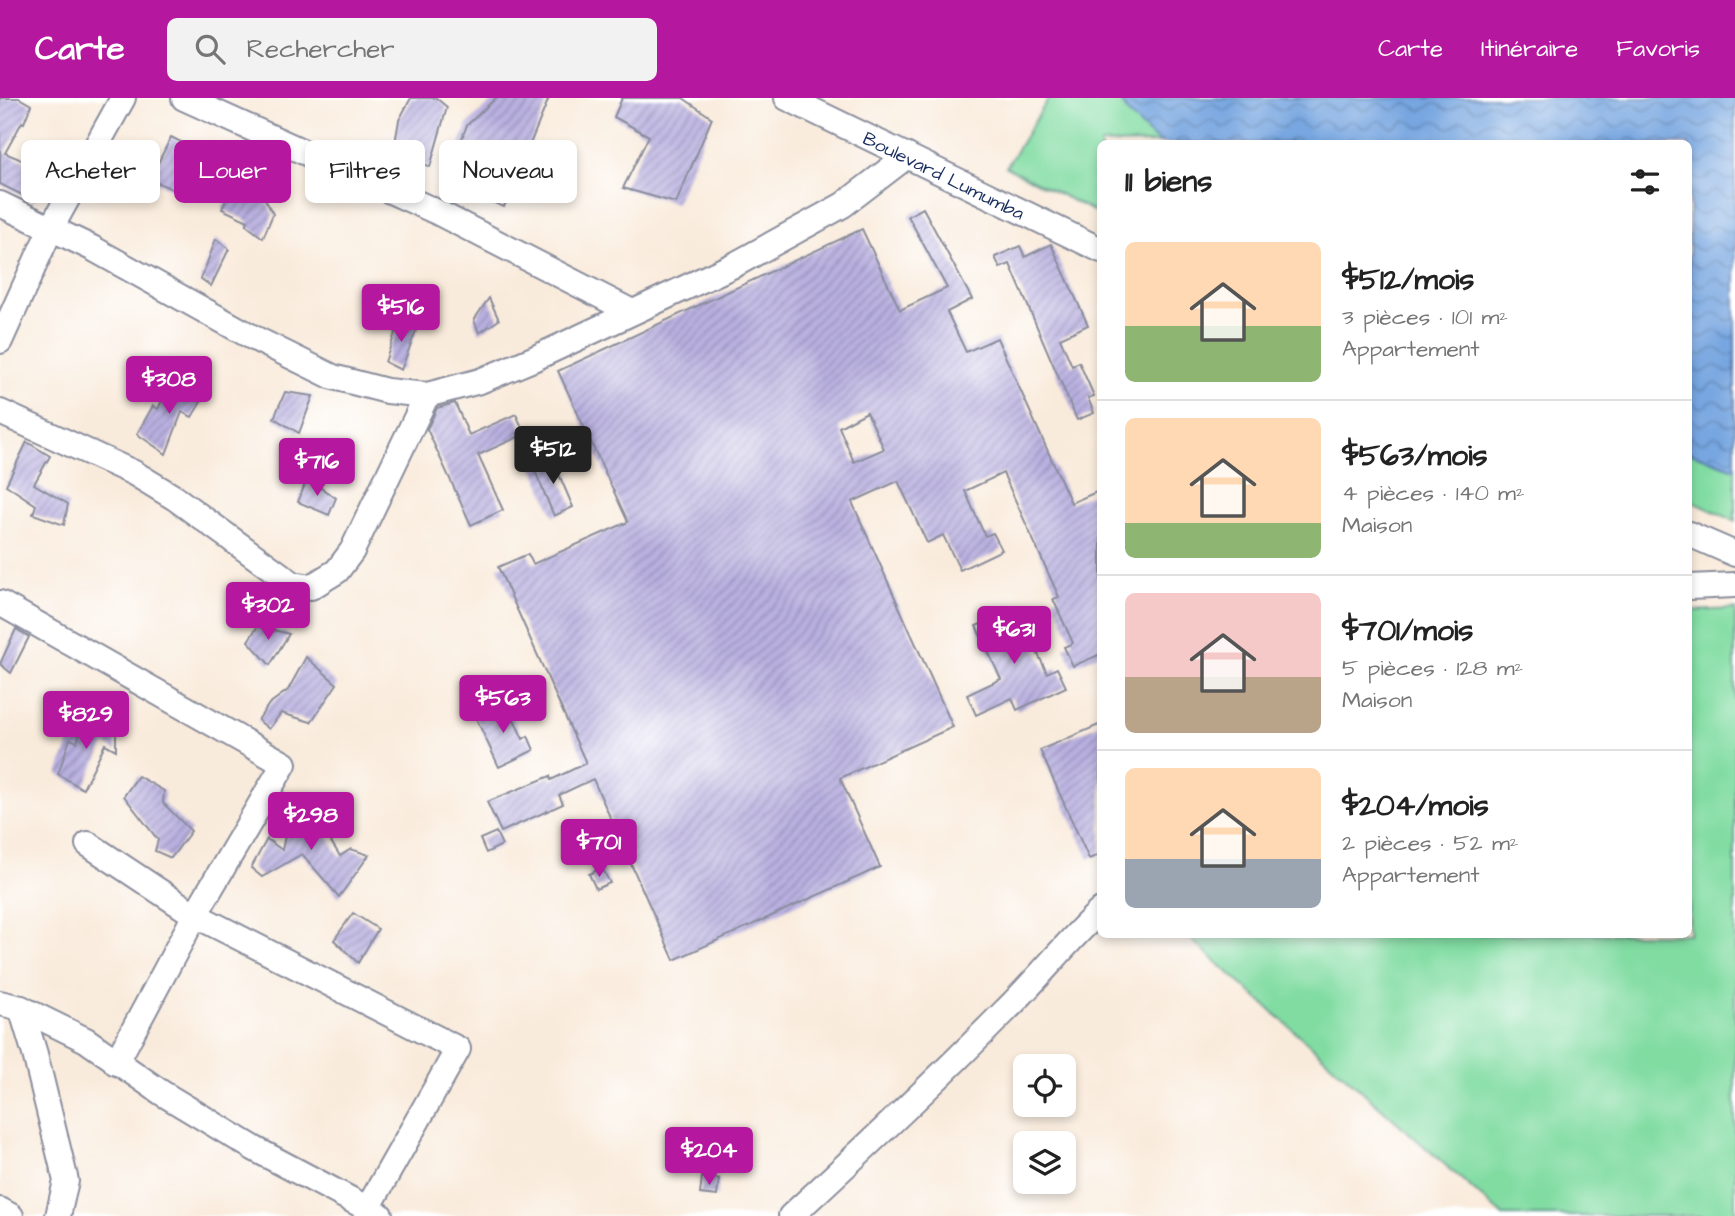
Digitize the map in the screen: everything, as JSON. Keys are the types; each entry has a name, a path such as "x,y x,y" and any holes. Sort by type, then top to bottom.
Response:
{"street":[{"path":"0,341 51,228 124,98"},
{"path":"184,98 437,212 632,312"},
{"name":"Boulevard Lumumba","path":"787,98 1097,248"},
{"path":"0,204 92,248 252,337 333,377 387,391 427,395 480,381 736,264 834,211 907,156"},
{"path":"0,412 134,473 175,498 293,584 311,587 337,571 352,551 427,395"},
{"path":"1692,542 1735,554"},
{"path":"1692,587 1735,585"},
{"path":"0,603 284,764 195,915 116,1063"},
{"path":"10,1005 86,1040 162,1093 255,1149 375,1212 458,1049 195,915 88,844"},
{"path":"791,1216 925,1092 1021,996 1076,933 1097,914"},
{"path":"10,1005 35,1054 66,1181 58,1216"},
{"path":"0,1210 11,1216"}],"green space":[{"path":"1049,98 1119,98 1128,113 1156,140 1097,140 1097,213 1006,167"},
{"path":"1692,453 1735,469 1735,521 1692,501"},
{"path":"1735,609 1735,1216 1503,1216 1189,938 1692,938 1692,611"}],"water":[{"path":"1119,98 1735,98 1735,469 1692,453 1692,140 1156,140 1128,113"}],"building":[{"path":"0,98 19,98 31,105 24,123 22,122 5,153 21,160 21,194 0,184"},
{"path":"411,98 436,98 447,107 430,167 425,164 425,140 396,140 399,120"},
{"path":"496,98 549,98 532,140 461,140 467,125"},
{"path":"622,98 683,98 712,118 676,203 623,188 649,136 614,117"},
{"path":"171,137 177,140 174,140 174,190 160,184 160,159"},
{"path":"225,203 267,203 273,214 263,238 246,225 248,221 222,209"},
{"path":"923,208 972,299 947,312 966,352 997,338 1071,503 1097,492 1097,656 1073,666 1064,647 1073,643 1053,599 1059,597 1003,473 965,491 985,536 993,533 1002,550 960,570 943,535 927,543 898,481 852,502 953,727 840,778 880,867 674,960 593,779 559,795 563,804 501,832 487,802 550,776 551,780 586,763 498,567 528,554 533,564 628,522 558,371 862,229 900,310 947,288 908,216","holes":["867,412 884,449 854,462 839,427"]},
{"path":"216,239 229,249 211,286 201,279"},
{"path":"1051,244 1088,325 1060,338 1072,366 1079,362 1094,396 1088,398 1094,413 1077,420 1010,264 1000,268 995,257 1020,246 1025,257"},
{"path":"489,298 499,320 479,333 474,320"},
{"path":"400,319 417,328 401,370 385,362"},
{"path":"172,380 204,397 192,417 182,412 166,454 137,434 153,406 158,409"},
{"path":"285,392 313,396 299,433 274,418"},
{"path":"455,403 469,435 516,414 525,434 478,455 503,510 471,525 427,429 437,408"},
{"path":"27,442 50,456 34,484 68,504 64,525 33,514 36,505 6,485"},
{"path":"551,456 573,507 554,516 532,464"},
{"path":"307,479 336,498 329,515 298,502"},
{"path":"1017,610 1047,673 1057,668 1066,687 1017,710 1012,698 976,715 967,695 1001,679 976,626"},
{"path":"258,626 289,634 270,665 248,641"},
{"path":"16,629 29,637 11,673 0,664"},
{"path":"306,657 337,684 311,722 281,713 269,729 258,720 269,704 288,690"},
{"path":"506,702 523,739 528,736 534,750 499,767 475,716"},
{"path":"86,712 116,733 116,750 105,744 83,789 58,774 70,739 77,742"},
{"path":"1097,726 1097,856 1089,859 1040,750"},
{"path":"138,776 164,791 163,803 191,831 171,858 155,851 158,840 124,796"},
{"path":"290,812 319,812 330,823 325,832 340,856 351,849 369,855 339,897 302,854 262,877 251,868 267,839 282,850"},
{"path":"496,832 502,845 486,853 480,839"},
{"path":"602,868 610,883 596,889 589,874"},
{"path":"353,913 378,929 358,963 334,940"},
{"path":"702,1177 719,1179 717,1196 700,1194"}]}
